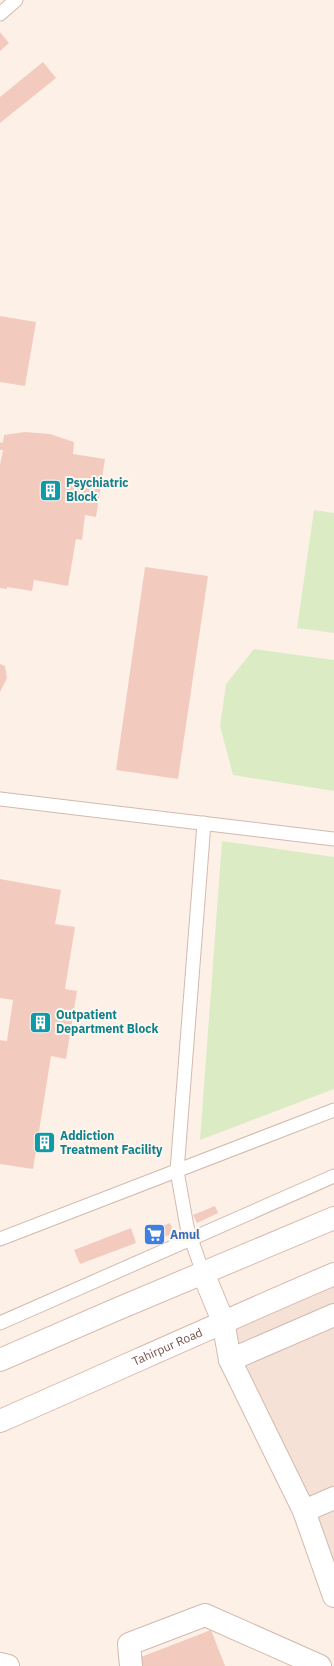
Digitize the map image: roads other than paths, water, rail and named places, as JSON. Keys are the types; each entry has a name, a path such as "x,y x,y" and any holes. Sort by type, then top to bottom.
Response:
{"main road":[{"path":"0,1360 334,1218"},
{"path":"203,1273 223,1321 230,1360 304,1511 333,1590"},
{"name":"Tahirpur Road","path":"0,1421 223,1321 334,1274"},
{"path":"230,1360 334,1316"},
{"path":"304,1511 334,1498"},
{"path":"131,1666 128,1644 205,1615 320,1666"},
{"path":"0,1664 8,1666"}],"lane":[{"path":"0,14 16,0"},
{"path":"0,799 334,839"},
{"path":"203,1273 187,1227 178,1171 204,823"},
{"path":"0,1239 334,1110"},
{"path":"0,1323 334,1176"}],"place":[{"name":"Psychiatric Block","path":"50,490"},
{"name":"Outpatient Department Block","path":"40,1022"},
{"name":"Addiction Treatment Facility","path":"44,1143"},
{"name":"Amul","path":"154,1235"}]}
